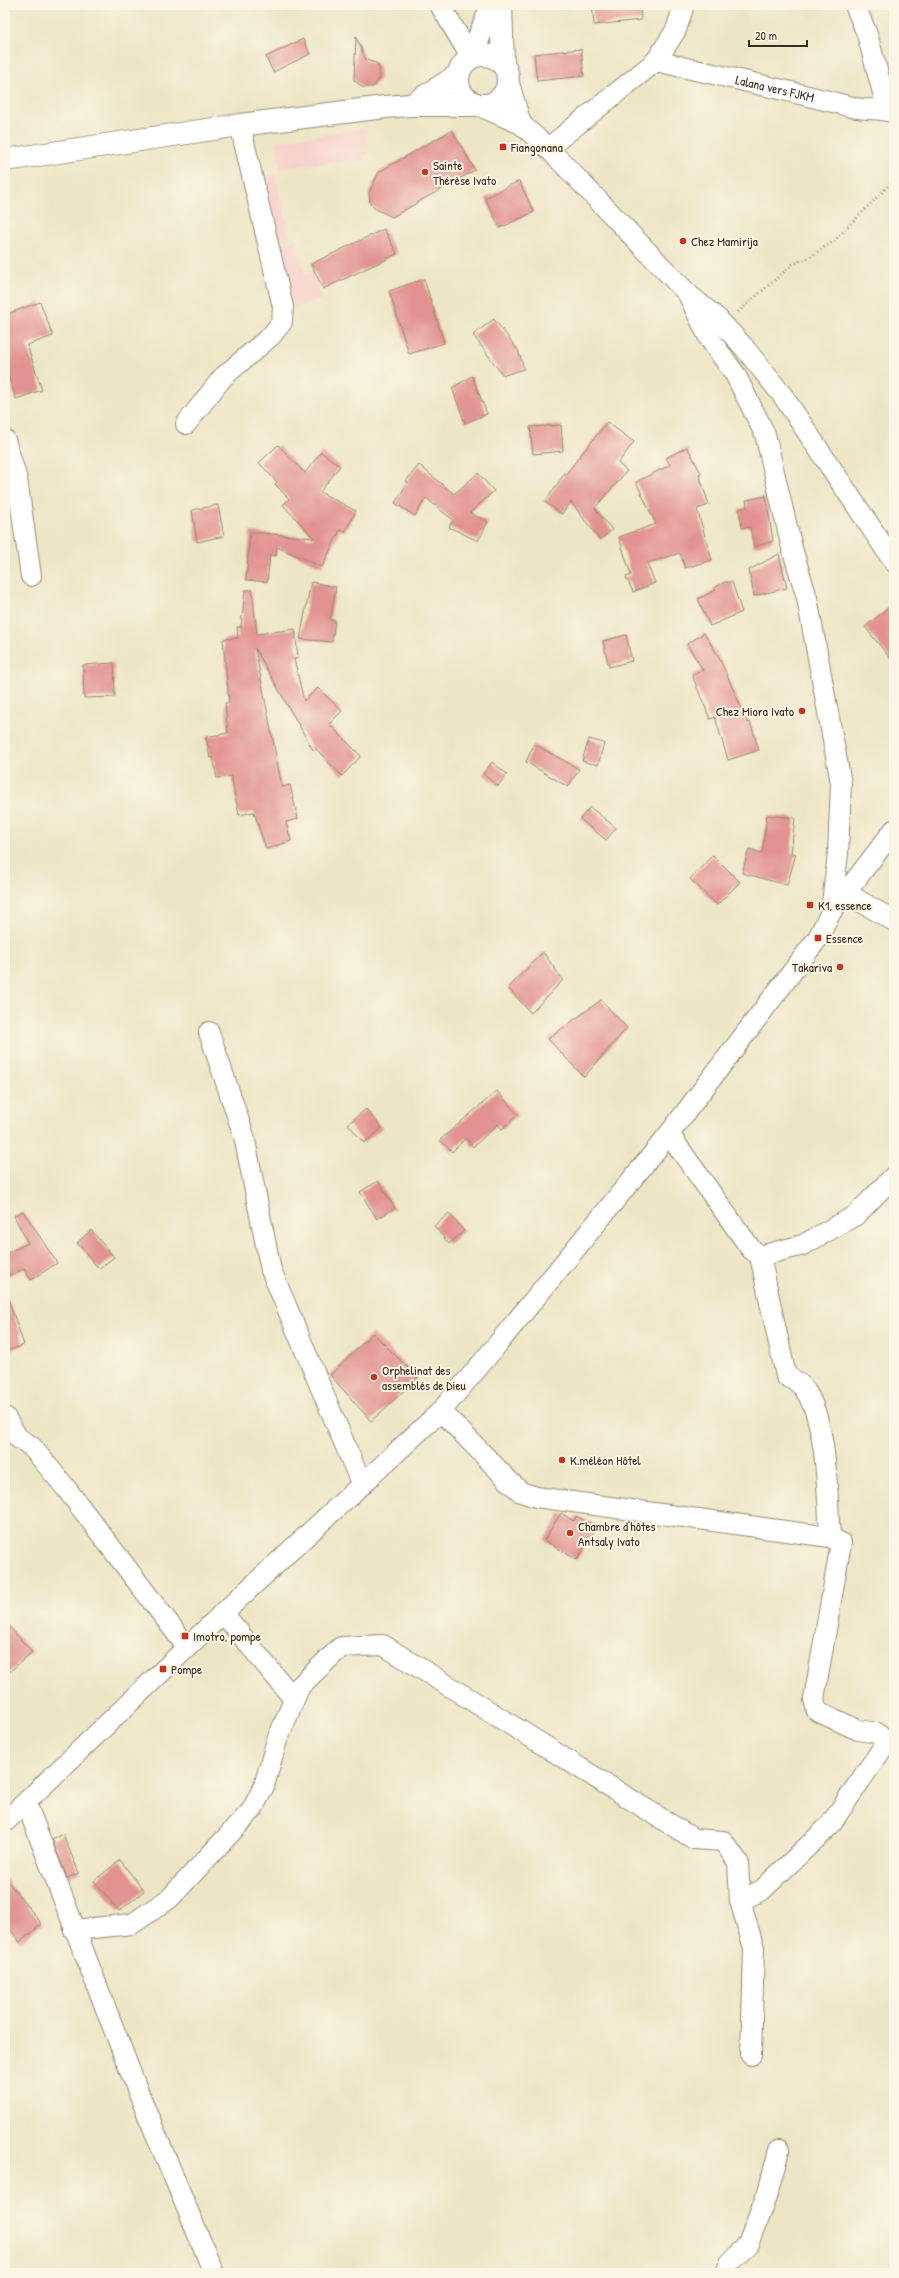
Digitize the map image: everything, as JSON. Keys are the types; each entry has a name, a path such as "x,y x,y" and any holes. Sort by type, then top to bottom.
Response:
{"main road":[{"path":"478,105 468,101 462,94 458,85 458,75 463,65 471,57 492,5"},
{"path":"5,160 240,125 411,105 488,105 498,101 506,93 501,5"},
{"path":"471,57 482,54 494,56 506,73"},
{"path":"411,105 458,75"}],"street":[{"path":"440,5 471,57"},
{"path":"548,148 656,61 676,30 684,5"},
{"path":"855,5 867,34 891,112"},
{"name":"Lalana vers FJKM","path":"656,61 804,94 854,108 891,112"},
{"path":"506,73 521,124"},
{"path":"478,105 521,124 548,148 688,294 743,346 783,396 894,562"},
{"path":"186,424 223,378 271,336 282,322 283,307 240,125"},
{"path":"688,294 709,338 735,374 765,434 792,548 807,598 841,782 838,854 831,912"},
{"path":"5,440 17,479 31,576"},
{"path":"5,1822 223,1613 441,1411 669,1134 818,938 831,912 894,830"},
{"path":"846,893 894,920"},
{"path":"209,1032 244,1136 270,1270 362,1485"},
{"path":"669,1134 751,1249 760,1256 786,1376 799,1383 805,1389 816,1413 824,1457 830,1537"},
{"path":"760,1256 803,1245 856,1215 894,1176"},
{"path":"441,1411 511,1483 521,1492 536,1497 830,1537 841,1543 814,1699 817,1711 858,1730 877,1733 884,1740 884,1746 830,1825 762,1890 740,1901"},
{"path":"5,1417 18,1438 31,1446 65,1487 187,1647"},
{"path":"223,1613 294,1699"},
{"path":"74,1930 132,1924 170,1898 252,1810 264,1786 277,1740 300,1686 341,1648 383,1645 694,1839 723,1841 738,1862 740,1901 754,1948 751,2055"},
{"path":"26,1803 74,1930 139,2094 214,2273"},
{"path":"726,2273 730,2263 748,2244 768,2192 779,2150"}],"path":[{"path":"722,325 793,264 808,258 834,241 894,180"}],"shaded area":[{"path":"365,128 369,154 364,155 364,161 348,163 347,160 280,169 276,141"},
{"path":"275,175 290,237 257,245 243,182"},
{"path":"295,240 305,274 313,272 321,299 290,309 266,249"}],"building":[{"path":"592,5 640,5 641,20 594,25"},
{"path":"356,37 366,60 376,63 379,67 380,78 373,87 362,87 354,80"},
{"path":"303,39 310,54 273,72 266,57"},
{"path":"581,49 584,76 537,81 534,54"},
{"name":"Sainte Thérèse Ivato","path":"452,130 475,170 392,217 374,208 370,204 369,192 379,172"},
{"path":"519,181 534,212 500,228 485,198"},
{"path":"384,229 397,254 323,289 311,264"},
{"path":"424,279 444,343 409,354 389,291"},
{"path":"40,302 53,336 27,345 42,390 16,399 5,366 5,315"},
{"path":"494,319 518,350 524,369 505,375 502,374 473,335"},
{"path":"472,376 487,414 465,423 452,388"},
{"path":"607,422 634,442 618,463 627,471 595,508 612,530 600,540 571,502 562,514 545,502 565,473 565,475"},
{"path":"561,425 563,451 533,454 530,427"},
{"path":"278,445 305,473 321,452 340,466 320,492 356,511 345,532 340,530 322,567 277,547 276,556 270,555 267,582 246,580 250,532 314,538 283,505 289,499 275,484 277,482 259,463"},
{"path":"687,447 701,473 699,474 709,505 697,509 712,560 685,568 680,553 647,563 655,583 633,592 626,577 631,575 619,537 656,524 636,482 670,465 666,458"},
{"path":"419,465 454,494 478,473 494,491 470,513 488,522 478,541 449,527 453,520 426,498 415,516 395,503 408,482 406,481"},
{"path":"766,496 773,541 754,547 750,527 742,528 739,509 747,507 746,500"},
{"path":"218,505 224,536 197,542 192,510"},
{"path":"779,554 787,588 754,596 749,570"},
{"path":"311,582 336,587 330,620 335,620 332,642 300,639"},
{"path":"725,582 732,582 742,612 710,626 698,599 716,590 714,588"},
{"path":"245,590 252,590 257,634 295,629 298,658 294,659 304,701 318,688 342,711 329,724 361,756 342,776 315,748 313,750 255,648 282,787 290,785 298,819 286,822 291,841 266,849 254,812 239,815 231,776 217,778 213,757 210,758 206,737 228,733 225,703 229,703 223,639 238,638 237,627 241,627"},
{"path":"894,603 894,663 865,627"},
{"path":"704,633 719,657 748,723 750,722 759,750 728,760 715,717 710,719 692,675 703,670 687,644"},
{"path":"626,635 632,661 609,667 603,641"},
{"path":"114,663 115,697 84,698 83,665"},
{"path":"589,739 604,743 598,765 582,761"},
{"path":"534,744 579,769 568,787 526,762"},
{"path":"492,762 507,774 498,786 483,774"},
{"path":"590,807 616,828 606,840 580,819"},
{"path":"767,815 795,818 791,853 796,854 787,885 742,873 749,849 762,853"},
{"path":"713,855 740,882 717,905 690,879"},
{"path":"543,952 563,980 531,1013 508,988"},
{"path":"601,1000 627,1028 584,1077 548,1039"},
{"path":"497,1091 518,1115 502,1129 498,1124 473,1147 466,1138 452,1152 440,1140"},
{"path":"366,1109 382,1128 364,1143 348,1124"},
{"path":"378,1181 395,1208 377,1219 360,1192"},
{"path":"23,1211 57,1263 31,1280 24,1269 5,1277 5,1254 28,1243 14,1216"},
{"path":"449,1213 464,1231 449,1244 434,1226"},
{"path":"91,1230 114,1257 99,1269 77,1243"},
{"path":"8,1298 24,1345 5,1352 5,1299"},
{"name":"Orphelinat des assemblés de Dieu","path":"373,1333 418,1378 371,1421 330,1375"},
{"name":"Chambre d'hôtes Antsaly Ivato","path":"561,1513 574,1521 576,1516 597,1526 577,1560 544,1540"},
{"path":"5,1622 32,1652 5,1676"},
{"path":"63,1834 79,1873 67,1878 52,1839"},
{"path":"120,1860 144,1891 119,1911 94,1881"},
{"path":"5,1878 42,1924 20,1942 5,1923"}],"place":[{"name":"Fiangonana","path":"503,147"},
{"name":"Sainte Thérèse Ivato","path":"425,172"},
{"name":"Chez Mamirija","path":"683,241"},
{"name":"Chez Miora Ivato","path":"802,711"},
{"name":"K1, essence","path":"810,905"},
{"name":"Essence","path":"818,938"},
{"name":"Takariva","path":"840,967"},
{"name":"Orphelinat des assemblés de Dieu","path":"374,1377"},
{"name":"K.méléon Hôtel","path":"562,1460"},
{"name":"Chambre d'hôtes Antsaly Ivato","path":"570,1533"},
{"name":"Imotro, pompe","path":"185,1636"},
{"name":"Pompe","path":"163,1669"}]}
